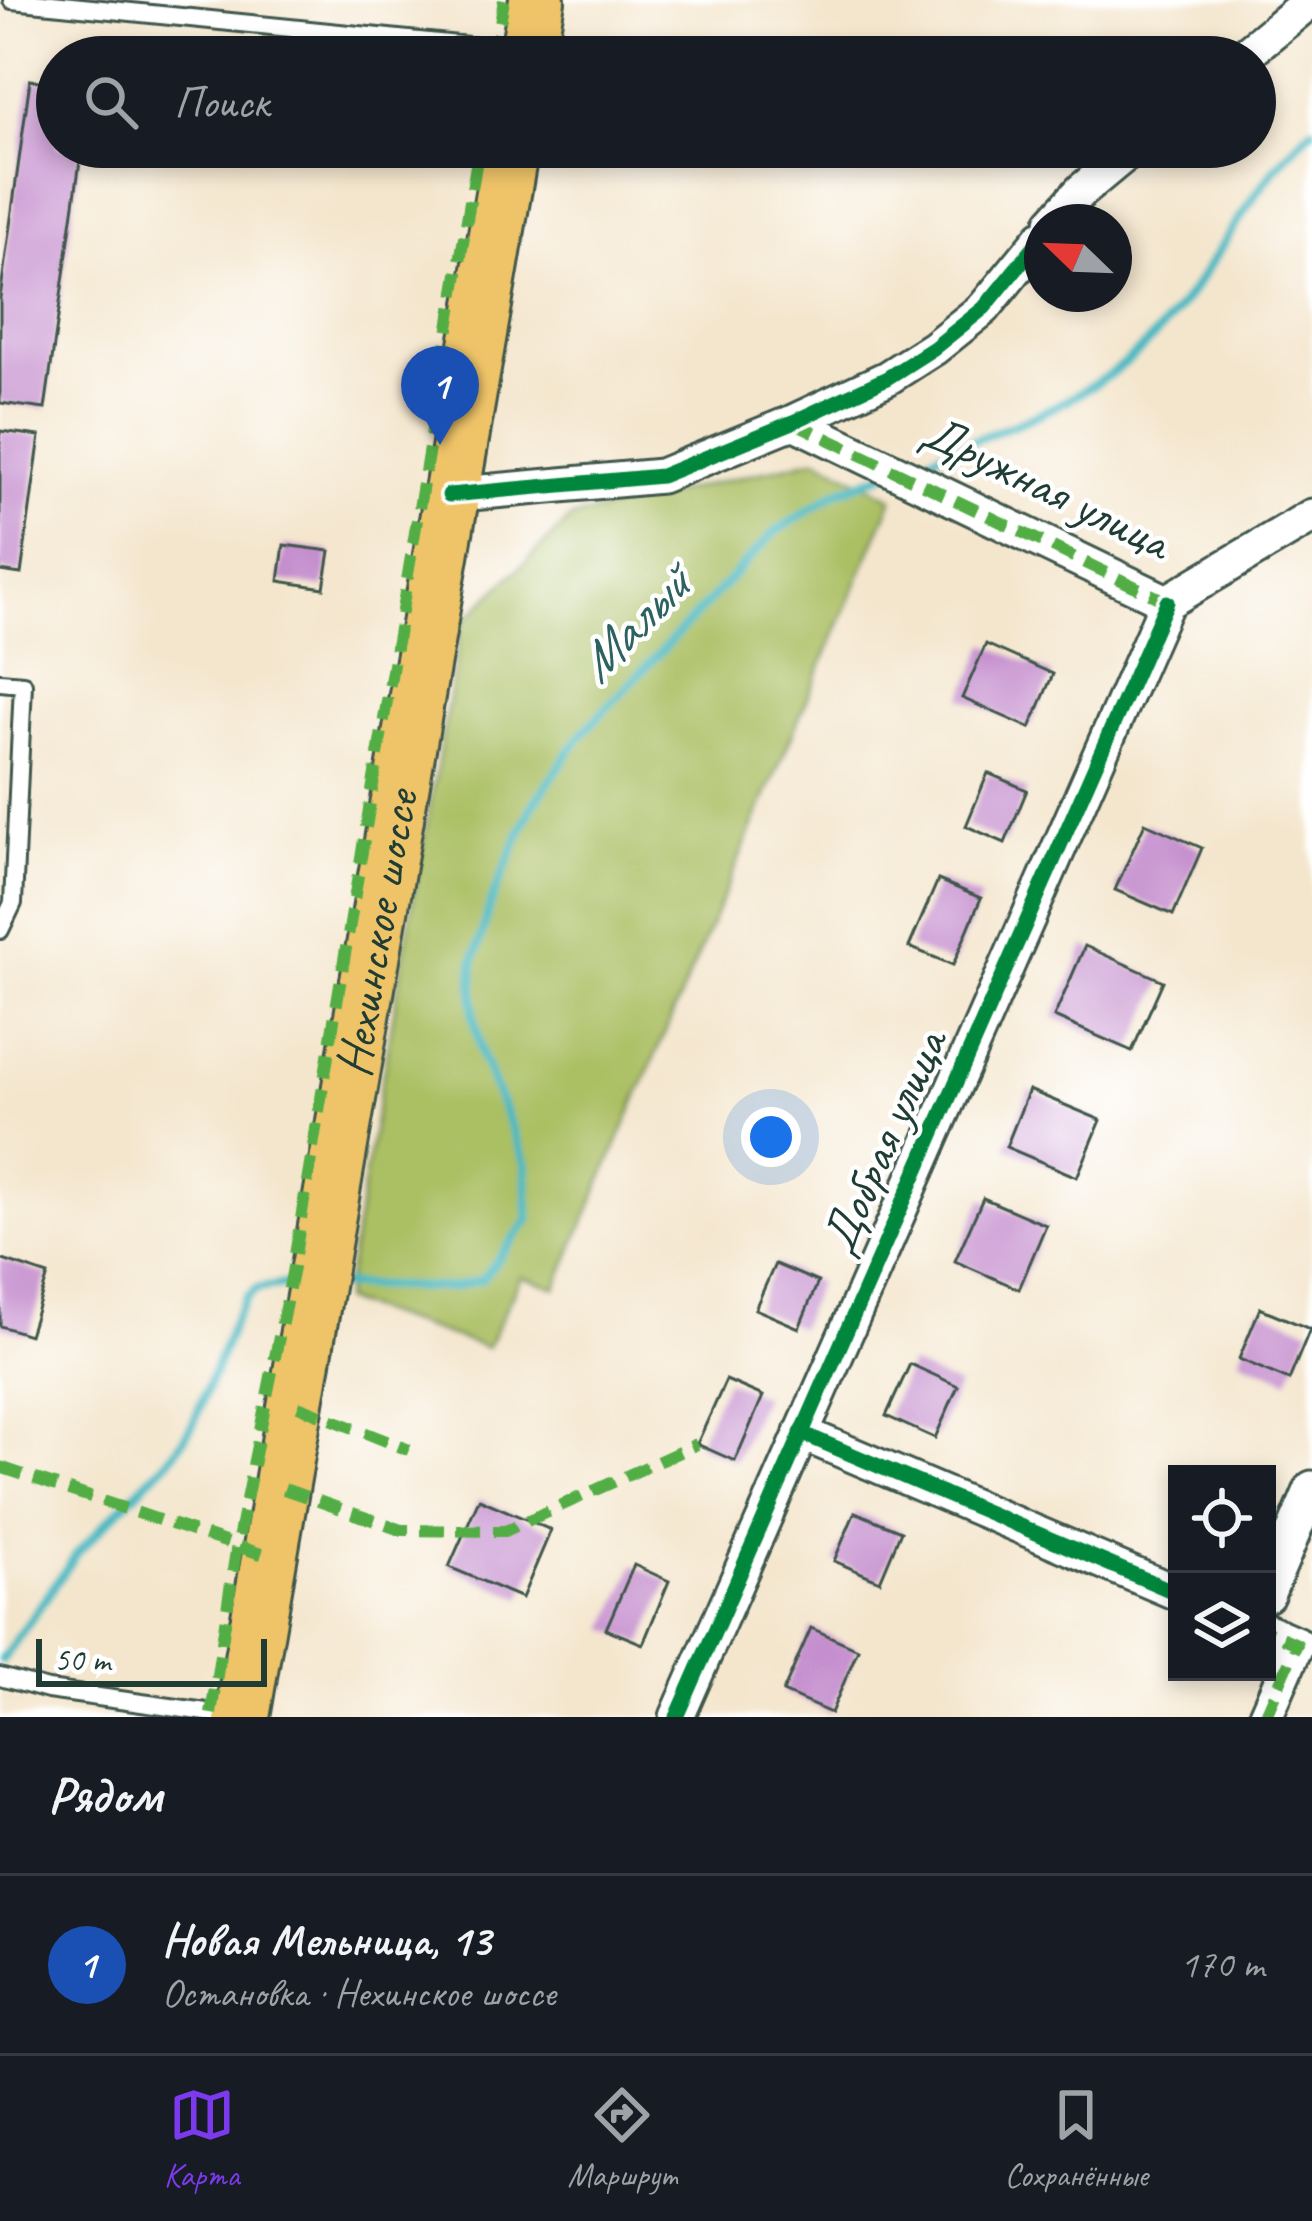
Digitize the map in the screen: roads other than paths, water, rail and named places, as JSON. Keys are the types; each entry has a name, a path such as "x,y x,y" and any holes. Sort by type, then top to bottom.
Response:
{"main road":[{"name":"Нехинское шоссе","path":"242,1717 507,168"}],"street":[{"path":"1268,36 1311,0"},
{"path":"1069,204 1109,168"},
{"path":"449,495 661,476 793,422 887,378 934,348 984,308 1024,260"},
{"name":"Дружная улица","path":"793,422 1167,602 1312,516"},
{"name":"Добрая улица","path":"677,1717 1167,602"},
{"path":"801,1433 1168,1589"},
{"path":"1276,1573 1312,1488"},
{"path":"1264,1717 1298,1644 1276,1635"}],"lane":[{"path":"12,0 530,36"},
{"path":"0,682 23,684 13,903 0,930"},
{"path":"0,1677 48,1690 242,1717"}],"waterway":[{"name":"Малый","path":"1276,168 1312,129"},
{"name":"Малый","path":"905,466 1035,416 1124,364 1172,316 1276,168"},
{"name":"Малый","path":"337,1285 450,1288 482,1279 529,1220 526,1163 482,1057 474,1017 473,965 492,899 531,808 580,736 774,533 837,492 884,474"},
{"name":"Малый","path":"2,1660 78,1552 173,1455 193,1424 247,1297 257,1289 287,1284"}],"place":[{"name":"Новая Мельница, 13","path":"440,445"}]}
